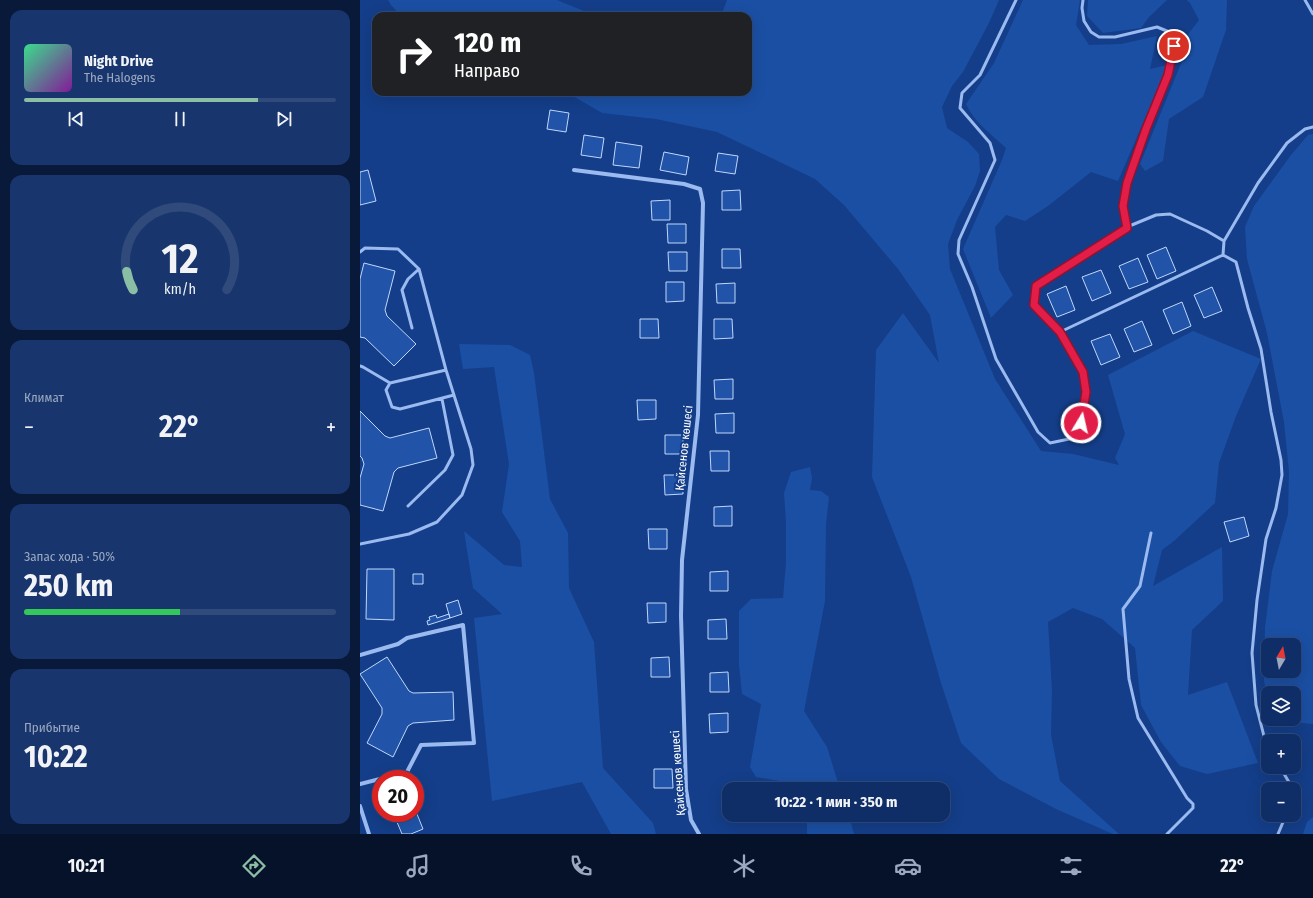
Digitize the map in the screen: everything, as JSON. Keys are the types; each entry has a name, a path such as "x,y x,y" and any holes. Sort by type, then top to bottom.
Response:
{"street":[{"name":"Қайсенов көшесі","path":"574,170 684,184 700,189 703,203 698,415 682,560 681,616 686,789 691,820 699,834"},
{"path":"360,655 398,644 407,638 463,625 474,743 421,745 407,772 360,784"},
{"path":"360,806 368,832"},
{"path":"360,822 366,822"}],"lane":[{"path":"1016,0 980,75 962,93 960,108 990,143 995,160 959,240 958,254 972,287 996,359 1038,432 1050,443 1069,439 1081,423 1086,392 1083,372 1060,332 1034,305 1036,286 1127,228 1156,215 1170,214 1207,231 1224,241"},
{"path":"1083,0 1082,8 1084,21 1091,32 1099,37 1115,37 1157,27 1172,33 1174,46 1168,75 1146,129 1127,183 1123,206 1127,228"},
{"path":"1305,0 1313,14"},
{"path":"1223,255 1224,241 1258,183 1287,143 1305,129 1313,127"},
{"path":"360,252 365,248 398,249 419,269 446,370 464,422 471,449 473,465 462,495 438,522 409,534 360,544"},
{"path":"1060,332 1223,255"},
{"path":"1223,255 1236,262 1248,308 1262,349 1271,412 1281,460 1282,476 1276,508 1266,539 1257,600 1252,653 1256,705 1263,734"},
{"path":"412,328 402,290 408,279 419,269"},
{"path":"360,366 390,383 446,370"},
{"path":"390,383 386,390 392,407 400,409 454,395"},
{"path":"408,506 445,470 454,455 442,399"},
{"path":"1151,533 1140,586 1123,609 1129,679 1138,718 1193,804 1193,808 1167,834"},
{"path":"1278,834 1283,822"}],"shaded area":[{"path":"388,0 557,0 587,12 397,12"},
{"path":"727,0 999,0 989,23 963,72 952,86 942,107 947,128 968,142 979,154 980,171 975,186 957,220 948,244 950,269 995,379 1041,451 1073,454 1119,465 1115,458 1125,434 1108,375 1193,331 1261,359 1236,416 1219,463 1215,503 1174,541 1162,550 1153,586 1222,547 1223,601 1192,630 1188,695 1227,682 1258,763 1207,774 1180,766 1161,742 1141,705 1135,648 1102,619 1073,608 1048,622 1052,690 1051,735 1060,781 1119,834 1113,834 1056,809 999,779 961,743 941,683 911,577 872,477 876,350 903,313 939,363 930,315 898,269 844,205 815,179 717,132 656,119 602,113 573,96 752,96 752,12 722,12"},
{"path":"1023,0 1080,0 1076,25 1089,45 1121,44 1157,36 1150,69 1168,65 1118,181 1091,172 1048,206 1025,221 1006,215 995,227 999,270 1013,295 991,318 963,249 1006,148 978,122 969,111 966,104 994,63"},
{"path":"1088,0 1167,0 1149,17 1141,28 1103,33 1087,16"},
{"path":"1187,0 1227,0 1226,30 1203,97 1169,119 1163,161 1145,171 1140,164 1182,61 1186,37 1199,20"},
{"path":"1313,134 1313,724 1301,723 1301,686 1265,686 1264,680 1264,678 1301,678 1301,638 1265,638 1272,571 1288,514 1289,472 1284,422 1267,333 1247,259 1245,227 1254,206 1291,155 1308,135"},
{"path":"459,344 510,345 530,355 534,373 550,499 568,533 569,588 594,642 603,768 653,823 656,834 611,834 582,782 492,801 474,618 502,614 473,588 464,531 504,565 522,567 520,541 502,512 509,464 494,367 463,369"},
{"path":"810,467 812,478 810,490 821,491 829,497 826,524 825,601 804,711 827,747 838,782 785,782 756,777 750,767 761,704 742,694 739,664 739,611 751,599 783,598 786,562 784,493 791,472"},
{"path":"1313,817 1313,834 1303,834 1307,822"},
{"path":"807,822 851,822 854,834 807,834"}],"building":[{"path":"550,110 569,113 566,132 547,129"},
{"path":"584,135 604,138 601,158 581,155"},
{"path":"616,142 642,146 639,168 613,165"},
{"path":"664,152 689,157 686,175 660,170"},
{"path":"718,153 738,156 735,174 715,171"},
{"path":"368,170 376,201 360,205 360,172"},
{"path":"740,190 741,210 722,210 722,191"},
{"path":"670,200 670,220 652,220 651,201"},
{"path":"667,224 686,224 686,243 668,243"},
{"path":"1166,247 1176,271 1157,279 1147,255"},
{"path":"722,249 740,249 741,268 722,268"},
{"path":"668,252 687,252 687,271 669,271"},
{"path":"1138,258 1148,282 1129,289 1119,266"},
{"path":"364,263 395,271 385,310 387,316 416,344 394,366 365,338 360,337 360,279"},
{"path":"1101,270 1111,293 1092,301 1082,277"},
{"path":"666,282 684,282 684,301 666,302"},
{"path":"735,283 735,303 717,303 716,284"},
{"path":"1066,286 1075,310 1057,317 1047,294"},
{"path":"1212,287 1222,311 1204,318 1194,295"},
{"path":"1182,302 1191,326 1173,334 1163,310"},
{"path":"640,319 658,319 659,338 640,338"},
{"path":"714,319 732,319 733,338 714,339"},
{"path":"1142,321 1152,345 1134,352 1124,329"},
{"path":"1110,334 1120,357 1101,365 1091,341"},
{"path":"733,379 733,399 715,399 714,380"},
{"path":"637,400 656,400 656,419 638,420"},
{"path":"360,411 385,436 390,438 429,428 437,458 398,468 394,472 383,511 360,505 360,478 364,464 360,456"},
{"path":"734,413 734,433 716,433 715,414"},
{"path":"665,435 683,435 683,454 665,454"},
{"path":"710,451 729,451 729,471 711,471"},
{"path":"664,475 683,475 683,494 665,495"},
{"path":"732,506 732,526 714,526 714,507"},
{"path":"1244,517 1249,536 1230,542 1224,522"},
{"path":"648,529 667,529 667,549 649,549"},
{"path":"367,569 394,569 394,620 366,619"},
{"path":"728,571 728,591 710,591 710,572"},
{"path":"413,574 423,574 423,584 413,584"},
{"path":"458,600 462,614 450,618 446,604"},
{"path":"647,603 666,603 666,622 648,623"},
{"path":"449,614 450,618 428,625 427,621 430,620 429,617 436,615 437,618"},
{"path":"726,619 727,639 708,639 708,620"},
{"path":"387,657 409,691 413,693 453,692 454,720 413,723 408,726 393,757 367,743 382,714 382,708 360,674"},
{"path":"669,657 670,677 651,677 651,658"},
{"path":"728,672 729,692 710,692 710,673"},
{"path":"728,713 728,732 710,733 709,714"},
{"path":"654,769 672,769 673,788 654,788"},
{"path":"397,822 420,822 423,829 411,834 402,834"}],"route":[{"path":"1081,423 1086,392 1083,372 1060,332 1034,305 1036,286 1127,228 1123,206 1127,183 1146,129 1168,75 1174,46"}]}
